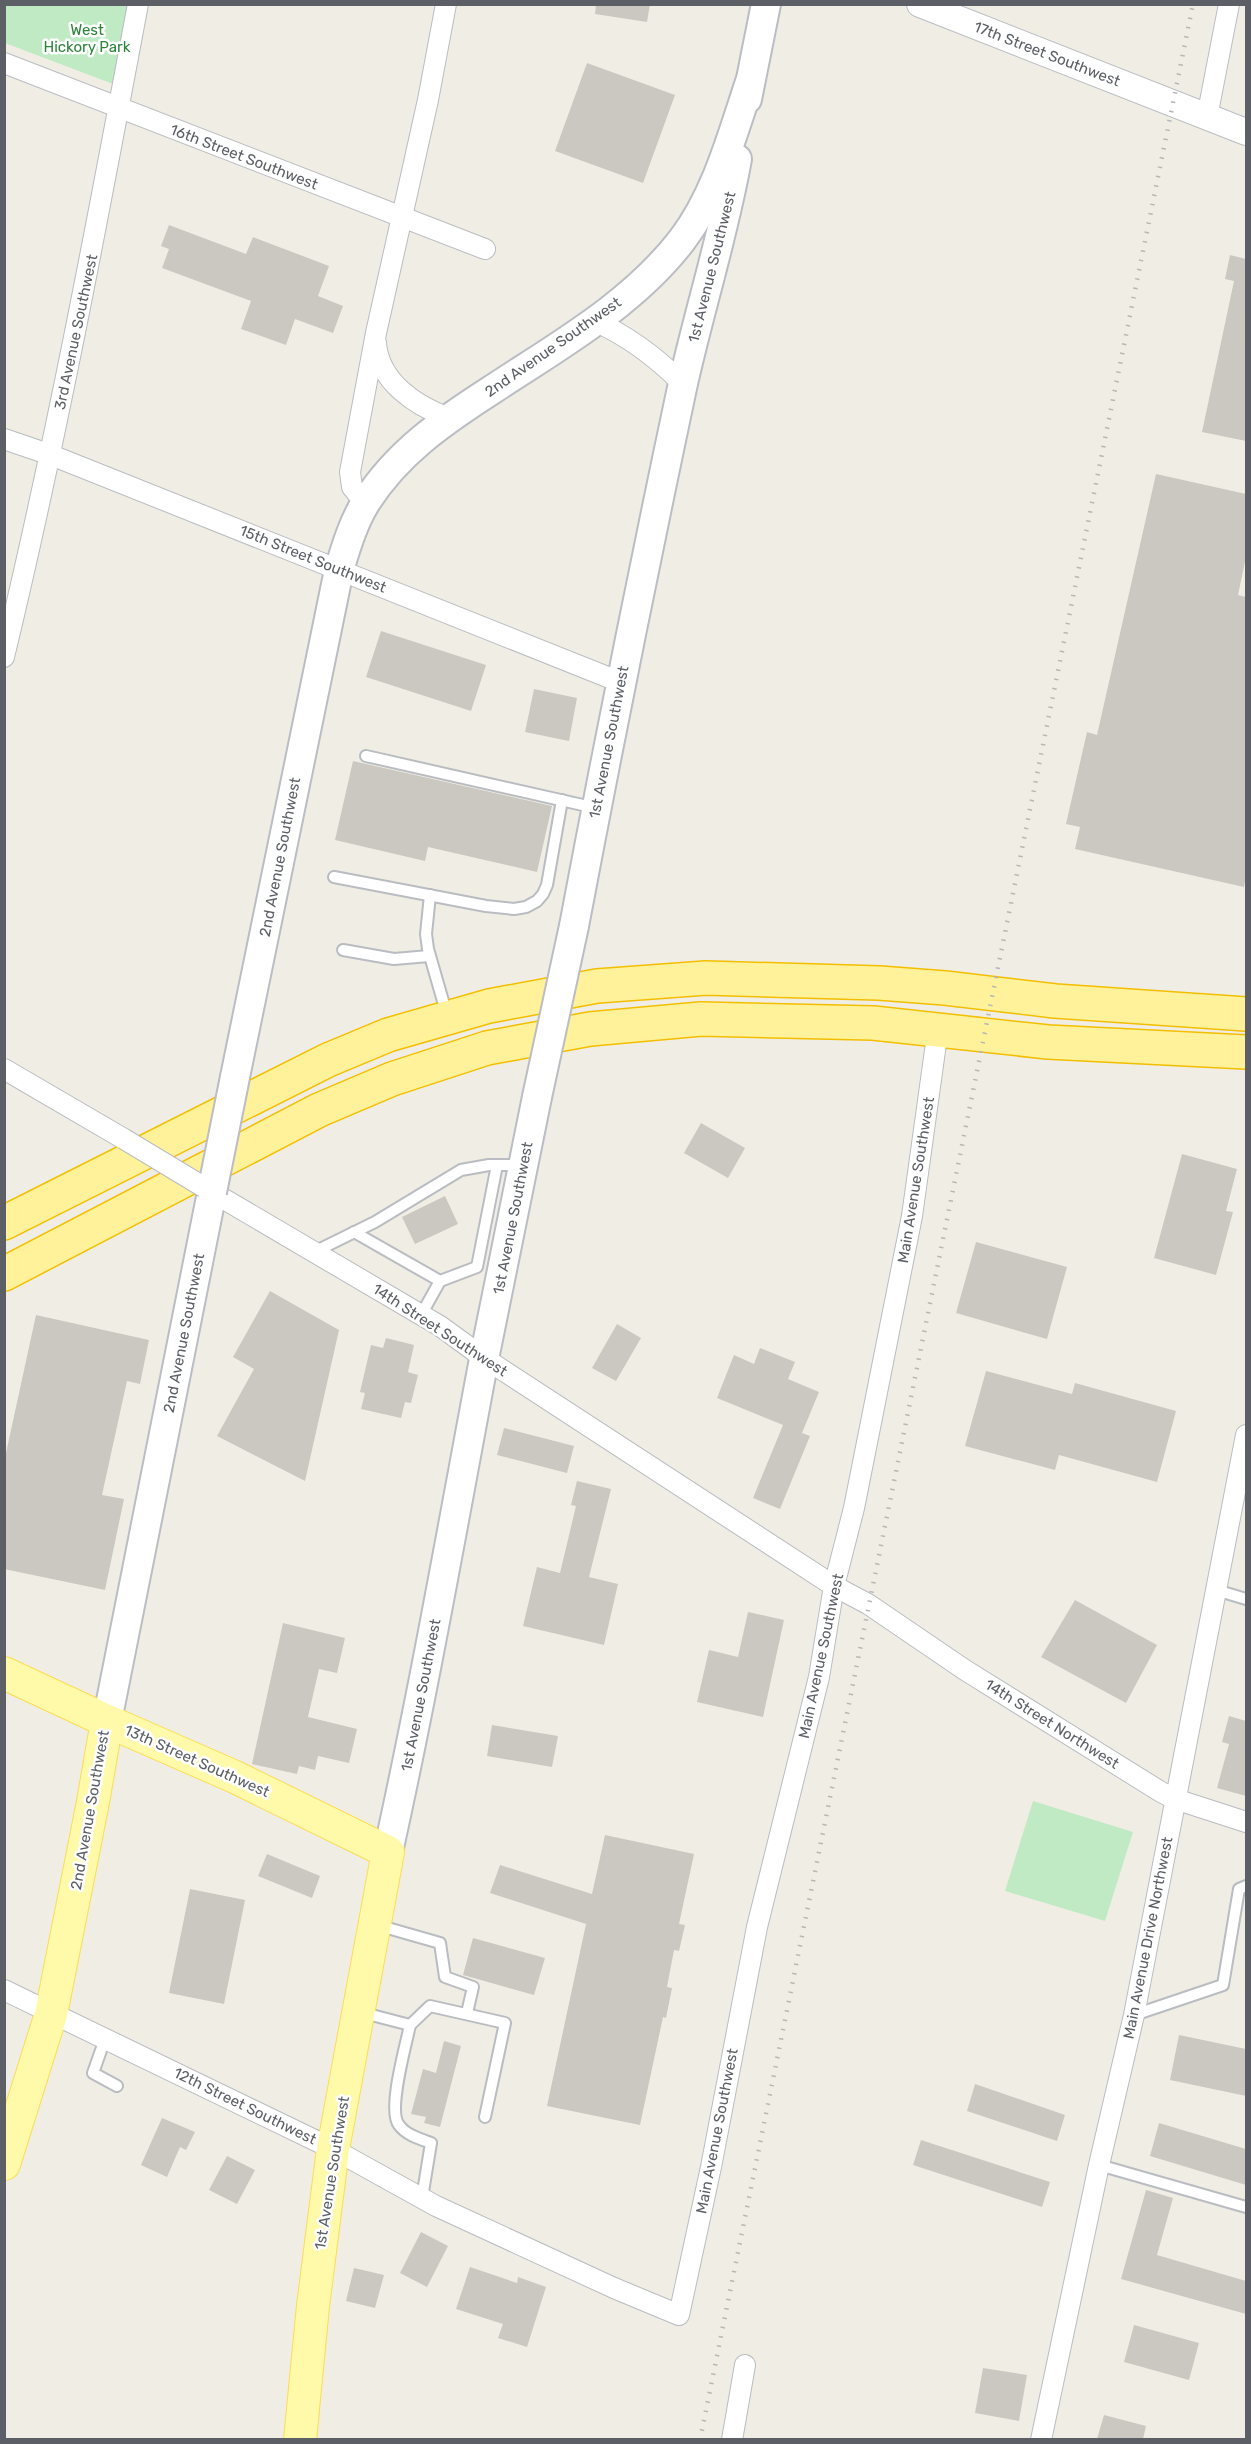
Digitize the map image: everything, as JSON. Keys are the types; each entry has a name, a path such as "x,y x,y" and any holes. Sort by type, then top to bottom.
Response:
{"highway":[{"path":"4,1223 328,1060 388,1035 489,1006 597,986 706,978 879,983 1055,1001 1246,1014"},
{"path":"4,1274 319,1110 392,1079 487,1048 590,1029 701,1019 873,1023 1048,1042 1246,1052"},
{"path":"4,1210 53,1198"}],"main road":[{"name":"1st Avenue Southwest","path":"300,2439 313,2306 333,2150 388,1852 450,1546 484,1358 490,1269 510,1165 537,1097 574,926 620,682 683,384 731,193 766,4"},
{"name":"2nd Avenue Southwest","path":"4,2164 51,2014 93,1802 106,1721 235,1077 339,570 353,527 365,503 389,471 417,442 629,295 683,238 721,170 750,82"},
{"name":"13th Street Southwest","path":"4,1673 106,1721 235,1777 388,1852"}],"street":[{"name":"3rd Avenue Southwest","path":"5,652 51,455 94,245 138,4"},
{"path":"365,503 352,487 350,472 376,333 428,100 446,4"},
{"name":"17th Street Southwest","path":"920,4 1246,132"},
{"path":"1207,117 1229,4"},
{"name":"16th Street Southwest","path":"4,63 485,249"},
{"path":"594,321 634,341 661,362 683,384"},
{"path":"376,333 380,362 393,382 406,396 449,418"},
{"name":"15th Street Southwest","path":"4,439 51,455 620,682"},
{"name":"Main Avenue Southwest","path":"680,2315 709,2178 747,1973 819,1677 834,1586 854,1508 912,1216 938,1029"},
{"name":"14th Street Southwest","path":"4,1069 421,1315 834,1586 868,1604"},
{"name":"Main Avenue Drive Northwest","path":"1041,2439 1099,2165 1134,2015 1246,1435"},
{"name":"14th Street Northwest","path":"868,1604 965,1670 1161,1792 1175,1799 1246,1822"},
{"name":"12th Street Southwest","path":"4,1990 333,2150 422,2198 614,2288 680,2315"},
{"path":"732,2439 745,2366"}],"lane":[{"path":"366,756 596,808"},
{"path":"333,878 514,909 526,907 537,901 547,885 562,800"},
{"path":"430,895 426,934 429,956 447,1018"},
{"path":"343,950 394,959 429,956"},
{"path":"314,1252 375,1222 461,1170 510,1165"},
{"path":"354,1232 440,1281 490,1269"},
{"path":"421,1315 440,1281"},
{"path":"1216,1590 1246,1599"},
{"path":"1134,2015 1223,1985 1239,1889 1246,1887"},
{"path":"375,1924 440,1943 445,1977 473,1987 466,2013"},
{"path":"422,2198 431,2143 411,2136 398,2125 394,2109 410,2025 430,2006 505,2023 485,2117"},
{"path":"360,2012 410,2025"},
{"path":"105,2039 93,2073 117,2085"},
{"path":"1099,2165 1246,2207"}],"green space":[{"name":"West Hickory Park","path":"4,5 127,5 113,84 5,43"},
{"path":"1033,1801 1133,1832 1105,1921 1005,1891"}],"building":[{"path":"596,4 650,4 647,22 595,14"},
{"path":"587,63 675,95 643,183 555,151"},
{"path":"169,225 246,254 253,237 329,266 318,296 343,306 333,333 295,319 286,345 241,329 251,301 162,268 169,249 161,246"},
{"path":"1230,255 1246,259 1246,441 1202,432 1234,281 1225,279"},
{"path":"1156,474 1246,494 1246,557 1238,595 1246,597 1246,875 1244,887 1075,849 1080,827 1066,824 1087,732 1097,735"},
{"path":"381,631 486,665 471,711 366,677"},
{"path":"534,689 577,698 569,741 525,732"},
{"path":"353,761 552,806 537,872 428,847 425,861 335,840"},
{"path":"701,1123 745,1148 728,1178 684,1153"},
{"path":"1182,1154 1237,1169 1226,1211 1233,1212 1216,1275 1154,1258"},
{"path":"445,1196 458,1224 415,1244 402,1217"},
{"path":"976,1242 1067,1267 1047,1339 956,1313"},
{"path":"270,1291 339,1330 305,1481 217,1436 254,1369 233,1357"},
{"path":"36,1315 149,1340 140,1384 127,1381 102,1495 124,1499 105,1590 4,1569 4,1462"},
{"path":"617,1324 641,1338 616,1381 592,1368"},
{"path":"386,1338 414,1345 408,1372 418,1375 411,1403 405,1402 401,1418 361,1409 365,1393 360,1392 371,1345 383,1348"},
{"path":"760,1348 795,1362 788,1379 819,1392 802,1433 810,1436 780,1509 753,1498 783,1425 717,1398 734,1355 754,1364"},
{"path":"986,1371 1072,1394 1075,1383 1176,1411 1157,1482 1059,1455 1055,1470 965,1446"},
{"path":"504,1428 574,1446 567,1473 497,1455"},
{"path":"577,1481 611,1489 589,1577 618,1584 604,1645 523,1626 537,1567 560,1573 576,1506 571,1505"},
{"path":"1075,1600 1157,1645 1126,1703 1041,1657"},
{"path":"748,1612 784,1620 763,1717 697,1702 709,1650 738,1657"},
{"path":"283,1623 345,1638 337,1673 319,1669 308,1717 357,1729 349,1763 318,1756 315,1770 299,1766 297,1774 252,1764"},
{"path":"1229,1716 1246,1721 1246,1796 1217,1788 1229,1744 1222,1742"},
{"path":"492,1725 558,1736 552,1767 487,1756"},
{"path":"605,1835 694,1854 679,1924 685,1925 679,1951 674,1950 667,1987 672,1988 666,2018 663,2017 640,2125 547,2106 586,1924 490,1893 500,1865 592,1894"},
{"path":"267,1854 320,1876 312,1898 258,1876"},
{"path":"190,1889 245,1900 224,2004 169,1993"},
{"path":"473,1938 545,1958 534,1995 463,1975"},
{"path":"1179,2035 1246,2049 1246,2096 1170,2080"},
{"path":"444,2041 461,2046 440,2127 424,2123 426,2117 411,2114 423,2069 436,2073"},
{"path":"975,2084 1065,2115 1057,2141 967,2111"},
{"path":"162,2118 195,2132 186,2150 180,2147 167,2177 141,2165"},
{"path":"1159,2123 1246,2149 1246,2185 1150,2156"},
{"path":"921,2140 1050,2182 1042,2207 913,2165"},
{"path":"227,2156 255,2170 237,2204 209,2190"},
{"path":"1146,2190 1173,2198 1157,2255 1246,2281 1246,2314 1121,2279"},
{"path":"421,2232 448,2246 427,2287 400,2273"},
{"path":"470,2267 517,2283 518,2277 546,2287 527,2347 498,2338 503,2324 456,2309"},
{"path":"354,2268 384,2275 375,2308 346,2301"},
{"path":"1134,2325 1199,2343 1189,2380 1124,2362"},
{"path":"983,2368 1027,2375 1019,2421 975,2413"},
{"path":"1104,2415 1146,2426 1143,2439 1097,2439"}],"railway":[{"path":"700,2440 1193,4"}]}
